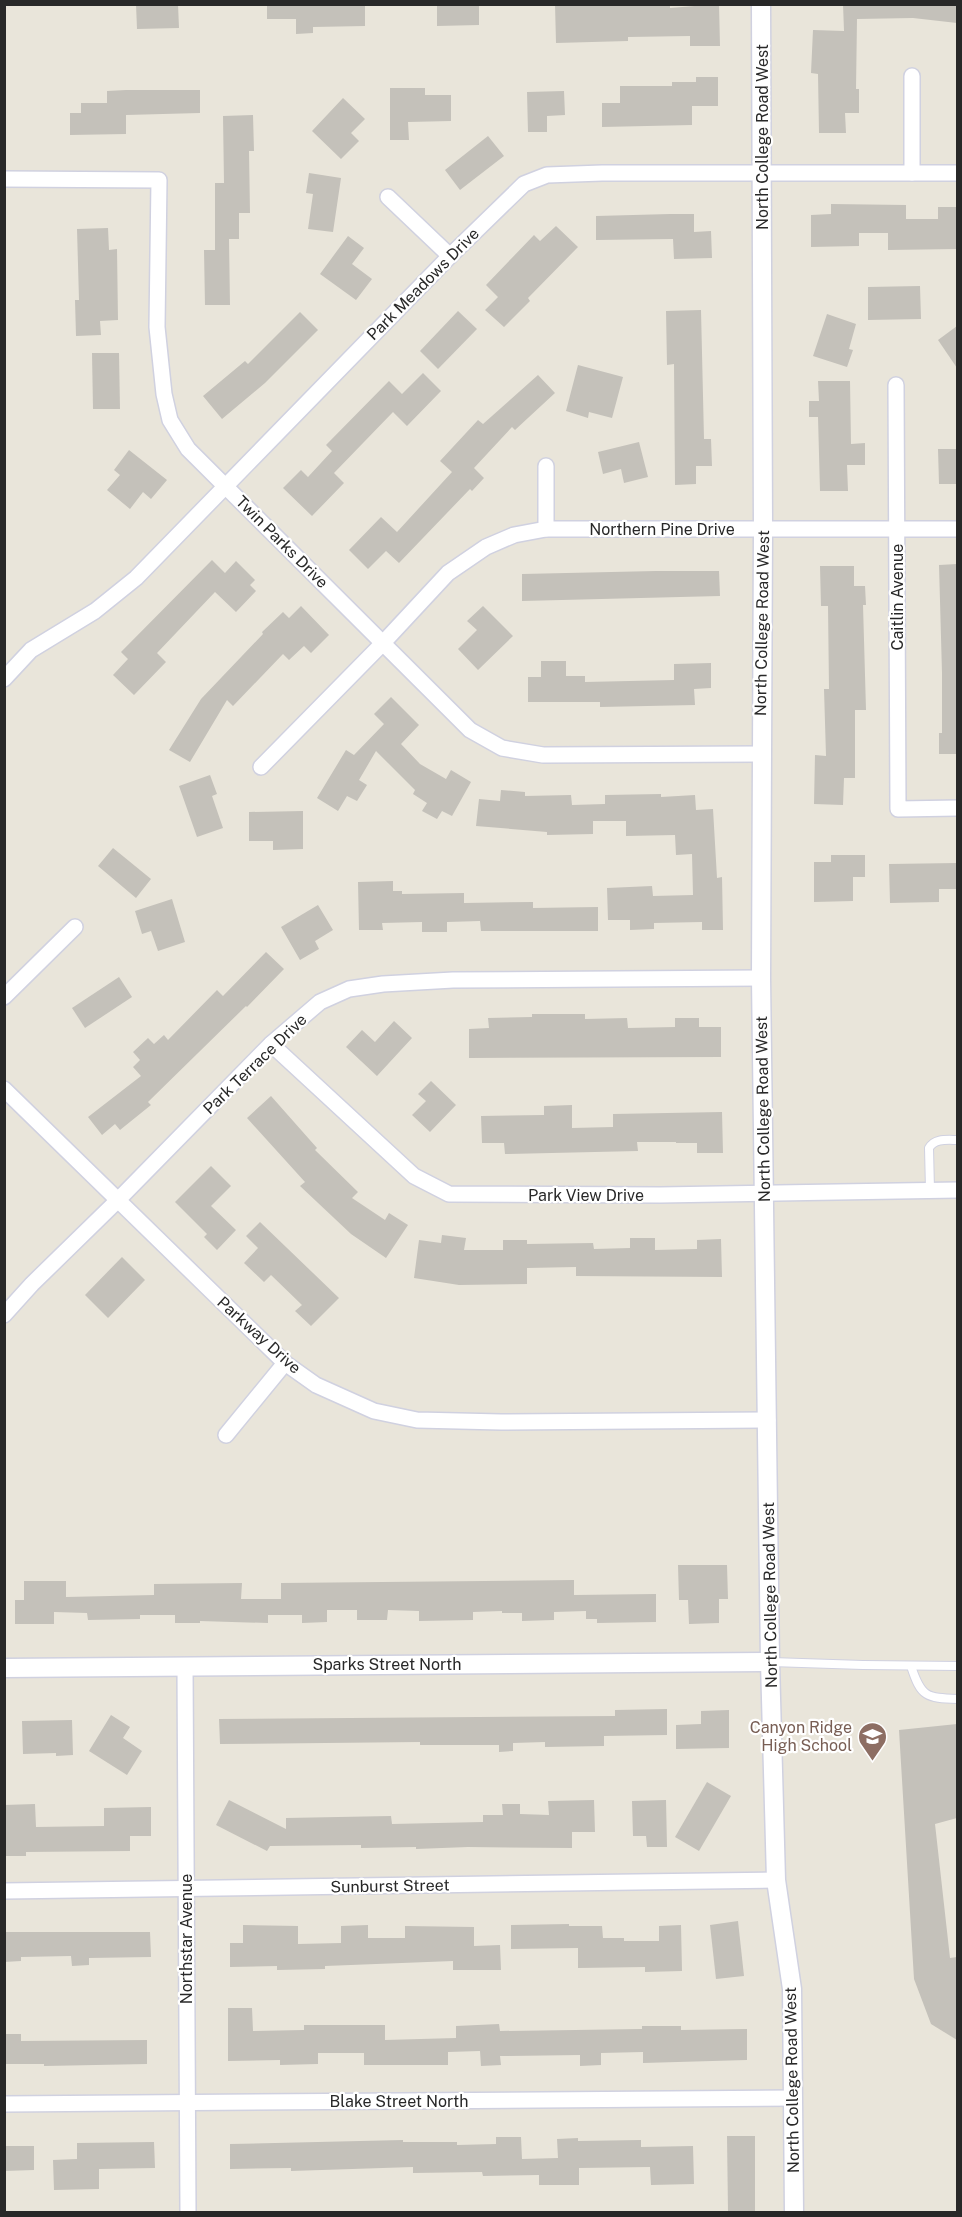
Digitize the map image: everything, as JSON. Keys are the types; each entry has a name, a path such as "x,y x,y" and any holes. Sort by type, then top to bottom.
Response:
{"street":[{"name":"North College Road West","path":"761,4 763,529 761,978 770,1662 776,1880 792,1989 794,2212"},
{"path":"912,76 912,173"},
{"name":"Park Meadows Drive","path":"4,679 31,650 95,611 136,578 450,256 524,184 548,175 602,173 957,173"},
{"name":"Twin Parks Drive","path":"4,179 159,180 157,327 164,394 170,420 188,449 470,730 502,748 543,755 761,754"},
{"path":"388,196 450,256"},
{"name":"Caitlin Avenue","path":"896,386 898,809 957,808"},
{"path":"546,466 546,529"},
{"name":"Northern Pine Drive","path":"261,767 448,573 486,547 514,535 546,529 957,529"},
{"path":"4,997 75,927"},
{"name":"Park Terrace Drive","path":"4,1315 32,1284 271,1044 320,1002 349,989 383,984 453,980 761,978"},
{"name":"Park View Drive","path":"271,1044 414,1176 449,1194 765,1194 957,1190"},
{"name":"Parkway Drive","path":"4,1089 285,1363 316,1384 374,1411 417,1420 513,1422 768,1420"},
{"path":"226,1435 285,1363"},
{"name":"Sparks Street North","path":"4,1668 770,1662"},
{"name":"Northstar Avenue","path":"185,1666 188,2212"},
{"name":"Sunburst Street","path":"4,1891 776,1880"},
{"name":"Blake Street North","path":"4,2104 794,2098"}],"lane":[{"path":"930,1191 929,1148 931,1144 937,1140 957,1140"},
{"path":"770,1662 957,1666"},
{"path":"911,1666 918,1688 933,1698 957,1699"}],"building":[{"path":"136,4 178,4 179,28 137,29"},
{"path":"267,4 365,4 365,26 313,27 313,33 296,34 296,19 267,19"},
{"path":"437,4 479,4 479,25 437,26"},
{"path":"555,4 670,4 670,8 719,4 720,46 690,46 690,36 628,37 628,41 556,43"},
{"path":"843,4 957,4 957,23 913,18 857,19 856,89 859,89 859,113 845,113 846,133 819,133 818,74 811,73 813,30 844,31"},
{"path":"696,77 718,77 718,106 692,106 692,125 602,127 602,103 620,103 620,86 672,86 672,82 696,82"},
{"path":"390,88 425,88 425,95 451,95 451,121 408,122 409,140 390,140"},
{"path":"200,90 200,113 126,115 126,134 70,135 70,113 81,113 81,103 107,103 107,91"},
{"path":"564,91 565,115 547,116 547,132 528,132 527,92"},
{"path":"343,98 365,119 351,133 359,141 341,159 312,131"},
{"path":"253,115 254,151 249,151 250,213 239,213 239,239 229,239 230,305 205,305 204,250 215,250 215,183 224,183 223,116"},
{"path":"488,136 504,156 460,190 445,170"},
{"path":"309,173 341,178 333,232 308,229 313,194 306,193"},
{"path":"831,204 906,205 906,219 938,219 938,207 957,207 957,249 888,250 888,233 859,233 859,246 811,247 811,215 831,214"},
{"path":"694,214 694,232 711,231 712,258 674,259 673,239 596,240 596,216"},
{"path":"556,226 578,247 528,298 530,301 504,327 485,310 498,297 486,285 534,235 540,241"},
{"path":"108,228 109,250 117,249 118,320 100,321 101,335 76,336 75,300 79,300 77,229"},
{"path":"348,236 364,248 352,264 372,279 356,300 320,274"},
{"path":"920,286 921,319 868,320 868,287"},
{"path":"701,310 704,439 711,439 712,466 696,466 696,484 675,485 674,364 667,365 666,311"},
{"path":"458,311 477,329 438,369 420,351"},
{"path":"300,312 318,330 265,383 222,419 203,396 245,361 248,364"},
{"path":"827,314 856,324 849,349 853,350 847,367 813,356"},
{"path":"957,326 957,368 938,340"},
{"path":"92,353 119,353 120,409 93,409"},
{"path":"578,365 623,377 612,418 589,412 588,418 566,411"},
{"path":"423,373 441,391 407,426 393,412 334,473 344,483 312,516 283,488 301,470 308,477 332,451 326,445 389,381 402,394"},
{"path":"538,375 555,393 515,430 512,427 474,468 484,478 472,491 470,489 399,563 386,551 368,569 349,550 381,517 397,532 452,472 440,461 478,420 483,424"},
{"path":"818,381 850,381 851,444 865,443 865,465 847,465 848,491 820,491 818,417 809,417 809,401 819,401"},
{"path":"639,442 648,477 624,483 621,469 603,474 598,452"},
{"path":"938,449 957,449 957,484 939,484"},
{"path":"129,450 167,480 151,499 143,492 130,509 107,490 120,475 114,470"},
{"path":"212,560 225,573 236,561 255,580 250,585 256,591 236,612 215,592 157,653 166,662 134,695 113,675 128,659 121,652"},
{"path":"957,564 957,754 939,754 939,733 942,733 942,673 939,565"},
{"path":"820,566 854,566 854,586 865,586 866,605 863,605 866,710 855,710 855,778 844,778 843,805 814,804 815,755 826,756 824,689 829,689 828,606 821,606"},
{"path":"719,571 720,596 522,601 522,574"},
{"path":"301,606 329,635 311,653 304,646 289,660 283,654 233,706 227,700 190,762 169,750 201,699 263,634 262,632 283,612 289,618"},
{"path":"483,606 513,636 478,670 458,649 477,630 467,621"},
{"path":"541,661 566,661 566,676 585,676 585,682 674,680 674,664 711,663 711,688 694,689 695,705 600,707 600,702 528,702 528,677 541,677"},
{"path":"391,697 419,725 401,744 420,764 446,779 451,770 471,782 452,816 442,811 437,819 422,811 427,803 413,794 415,790 376,751 359,780 367,785 357,801 347,796 338,811 317,798 346,750 354,755 384,724 374,714"},
{"path":"210,775 217,794 212,796 223,828 197,837 179,786"},
{"path":"501,790 525,792 525,796 571,795 572,805 605,804 605,795 661,794 661,797 695,795 696,810 713,809 717,878 722,877 723,930 702,930 702,922 654,923 654,929 630,930 630,920 608,920 607,888 652,886 653,896 693,895 692,854 676,855 675,835 626,836 626,821 593,821 593,834 547,835 547,832 476,826 479,799 500,801"},
{"path":"303,811 303,849 273,850 273,841 249,841 249,812"},
{"path":"113,848 151,879 136,898 98,866"},
{"path":"831,855 865,855 865,877 853,877 853,901 814,902 814,862 831,862"},
{"path":"957,863 957,889 939,889 939,902 890,903 889,864"},
{"path":"393,881 393,891 402,891 402,894 464,893 464,903 533,902 533,908 598,907 598,931 481,931 480,921 447,922 447,932 422,932 422,922 382,923 383,930 359,930 358,882"},
{"path":"172,899 185,942 158,951 151,931 142,934 135,911"},
{"path":"318,905 333,930 315,941 319,949 300,960 281,927"},
{"path":"266,952 284,969 148,1102 151,1105 120,1130 115,1124 102,1135 88,1117 141,1076 133,1067 140,1060 133,1052 148,1038 154,1044 164,1035 168,1040 217,990 223,996"},
{"path":"119,977 132,997 85,1028 72,1008"},
{"path":"532,1014 585,1014 585,1019 627,1018 628,1028 675,1027 675,1018 699,1018 699,1027 721,1027 721,1057 469,1058 469,1029 489,1028 488,1018 532,1017"},
{"path":"394,1021 412,1038 377,1076 346,1047 362,1030 375,1042"},
{"path":"431,1081 456,1105 430,1132 412,1115 426,1101 418,1094"},
{"path":"271,1096 317,1148 315,1150 358,1192 352,1198 385,1220 389,1213 408,1225 386,1258 351,1234 300,1186 305,1182 247,1118"},
{"path":"572,1105 572,1128 613,1127 613,1114 722,1112 723,1153 697,1153 697,1143 637,1142 638,1151 505,1154 504,1143 482,1143 481,1116 544,1115 544,1106"},
{"path":"211,1166 231,1186 211,1206 236,1230 217,1250 204,1237 207,1234 175,1202"},
{"path":"260,1222 339,1298 311,1326 295,1311 302,1305 271,1275 264,1282 244,1263 258,1248 246,1236"},
{"path":"442,1235 466,1238 464,1250 503,1250 503,1240 527,1240 527,1244 593,1243 594,1249 630,1248 630,1238 655,1238 655,1250 697,1249 697,1240 721,1239 722,1277 576,1276 576,1267 527,1268 527,1284 459,1285 414,1278 419,1240 441,1243"},
{"path":"122,1257 145,1280 108,1318 85,1295"},
{"path":"678,1565 727,1565 728,1599 719,1599 719,1623 689,1624 688,1600 679,1600"},
{"path":"574,1580 574,1595 656,1594 656,1622 597,1623 597,1619 586,1619 586,1611 554,1612 554,1620 522,1621 522,1613 502,1613 502,1611 473,1612 473,1620 419,1621 419,1611 388,1610 387,1620 357,1620 357,1610 327,1610 327,1622 302,1623 302,1615 268,1615 268,1623 200,1621 200,1623 175,1623 175,1615 140,1615 140,1619 88,1620 87,1613 54,1612 54,1624 15,1624 15,1600 24,1600 24,1581 66,1581 66,1597 154,1595 154,1584 242,1583 241,1599 281,1599 281,1583"},
{"path":"667,1709 667,1735 604,1736 604,1746 545,1747 545,1742 513,1743 513,1751 499,1752 499,1745 420,1745 420,1742 220,1744 219,1719 615,1716 615,1710"},
{"path":"729,1710 729,1748 676,1749 676,1725 701,1724 701,1711"},
{"path":"111,1715 130,1727 123,1738 142,1751 127,1775 89,1751"},
{"path":"72,1720 73,1755 23,1754 22,1721"},
{"path":"957,1724 957,1818 935,1824 950,1958 957,1957 957,2040 931,2024 914,1979 899,1730"},
{"path":"707,1782 731,1796 699,1851 675,1837"},
{"path":"229,1800 286,1829 286,1818 391,1816 392,1824 483,1822 483,1815 503,1815 502,1804 520,1804 520,1814 549,1815 548,1801 594,1800 595,1832 572,1832 572,1848 416,1849 416,1847 361,1848 361,1845 270,1846 267,1851 216,1825"},
{"path":"666,1800 667,1847 647,1847 646,1836 633,1836 632,1801"},
{"path":"35,1804 36,1827 104,1826 104,1808 151,1807 151,1836 130,1836 130,1851 26,1852 26,1856 4,1856 4,1805"},
{"path":"738,1921 744,1976 716,1979 710,1925"},
{"path":"569,1924 569,1926 602,1926 603,1938 624,1938 624,1941 659,1941 659,1926 681,1925 682,1971 645,1972 645,1967 578,1968 578,1948 511,1949 511,1925"},
{"path":"243,1925 298,1926 298,1944 341,1943 341,1926 368,1925 368,1938 405,1938 405,1926 474,1927 474,1946 500,1945 501,1970 453,1970 453,1961 325,1966 325,1969 277,1970 277,1966 230,1967 230,1943 243,1943"},
{"path":"4,1932 150,1932 151,1957 89,1958 89,1965 72,1966 71,1956 21,1957 21,1961 4,1962"},
{"path":"228,2008 252,2008 253,2031 304,2030 304,2025 385,2025 385,2040 456,2038 456,2026 499,2024 500,2031 642,2029 642,2026 681,2026 681,2030 747,2029 747,2060 643,2063 643,2052 601,2053 601,2065 580,2066 580,2055 500,2056 501,2065 481,2066 480,2051 448,2052 448,2065 364,2065 364,2053 318,2053 318,2064 280,2065 280,2060 228,2061"},
{"path":"4,2034 21,2034 21,2041 147,2040 147,2064 44,2066 44,2064 4,2064"},
{"path":"727,2136 755,2136 755,2212 728,2212"},
{"path":"496,2137 521,2137 522,2159 558,2158 557,2139 641,2140 641,2147 693,2146 694,2184 651,2185 650,2167 579,2168 579,2185 539,2185 539,2175 483,2176 482,2172 413,2173 413,2167 291,2171 291,2168 230,2169 230,2144 403,2140 403,2142 457,2142 457,2145 496,2144"},
{"path":"154,2142 155,2168 99,2169 99,2189 54,2190 53,2160 77,2159 77,2143"},
{"path":"4,2146 34,2146 34,2170 4,2171"}],"place":[{"name":"Canyon Ridge High School","path":"873,1762"}]}
